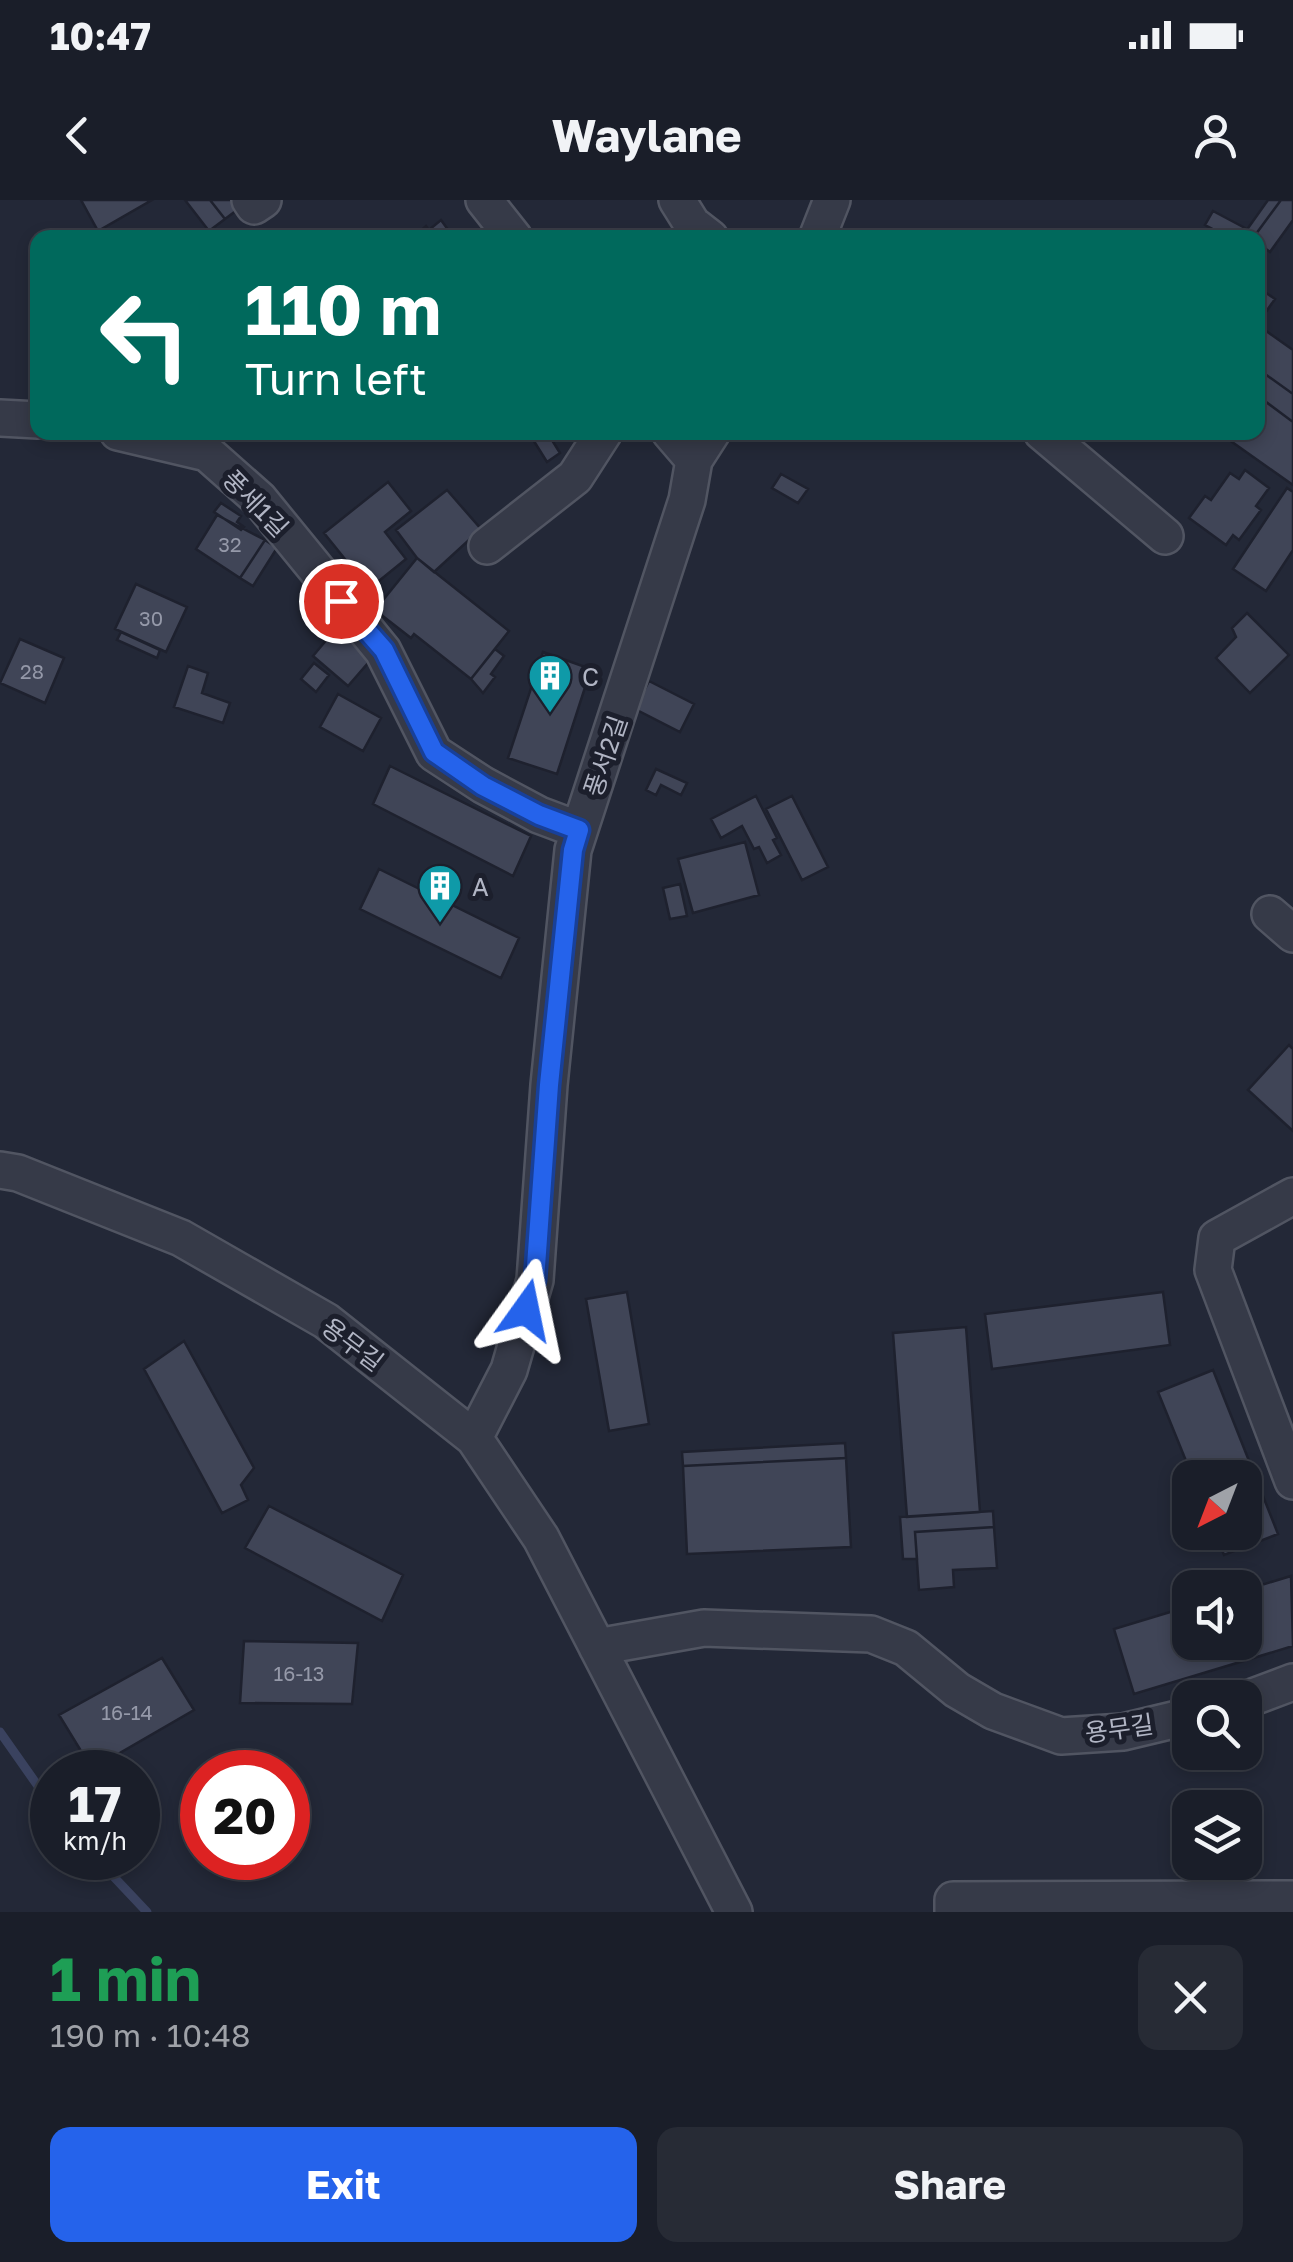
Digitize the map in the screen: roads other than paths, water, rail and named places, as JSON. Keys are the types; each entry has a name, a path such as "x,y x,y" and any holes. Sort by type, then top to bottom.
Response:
{"street":[{"path":"250,200 254,206 263,200"},
{"path":"484,200 508,230"},
{"path":"676,200 700,230"},
{"path":"820,230 832,200"},
{"path":"0,418 30,420"},
{"name":"풍세1길","path":"152,440 206,453 259,498 384,650 434,752 483,786 539,815 579,830"},
{"path":"487,546 574,478 599,440"},
{"path":"1051,440 1165,536"},
{"name":"풍서2길","path":"474,1438 508,1370 535,1280 549,1085 573,850 703,446"},
{"name":"용무길","path":"0,1170 18,1173 182,1238 326,1322 474,1438 540,1538 734,1912"},
{"path":"1293,1196 1218,1238 1213,1270 1293,1481"},
{"name":"용무길","path":"596,1647 704,1628 871,1634 906,1648 957,1690 993,1711 1061,1736 1122,1732 1172,1720"},
{"path":"1262,1694 1293,1682"},
{"path":"953,1912 953,1900 1293,1899"}],"waterway":[{"path":"0,1732 30,1775"},
{"path":"117,1880 147,1912"}],"place":[{"name":"C","path":"550,714"},
{"name":"A","path":"440,924"}]}
